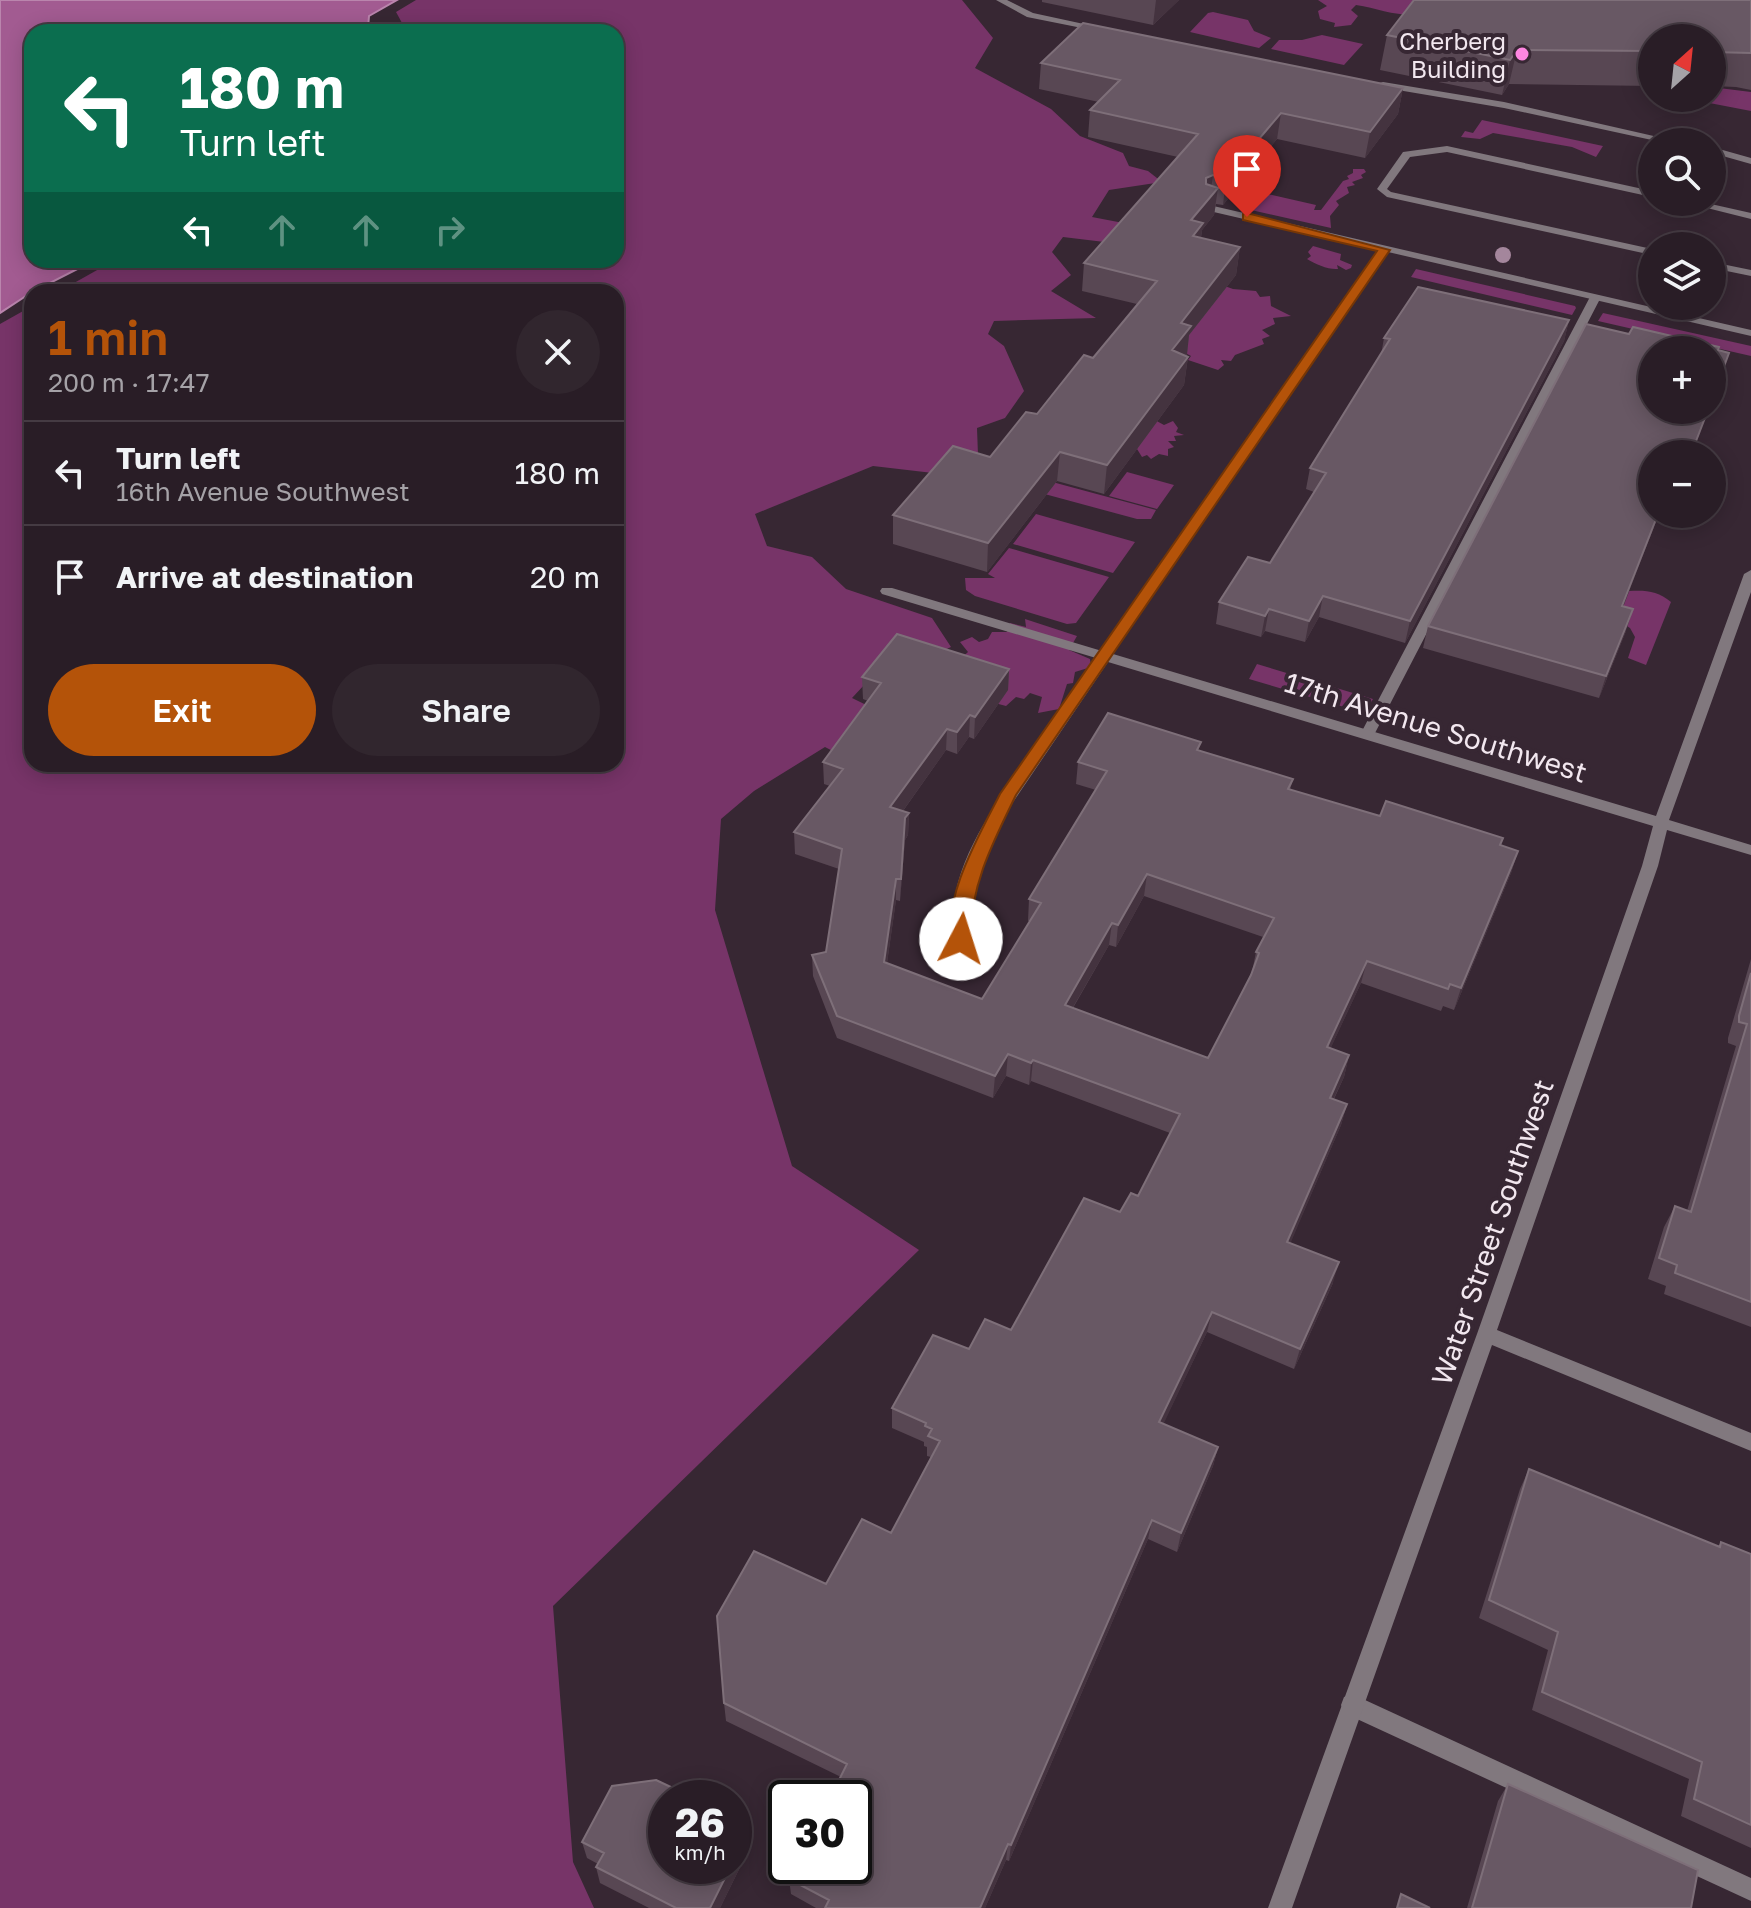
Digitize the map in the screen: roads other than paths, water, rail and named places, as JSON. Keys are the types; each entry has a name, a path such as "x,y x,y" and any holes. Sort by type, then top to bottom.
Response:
{"street":[{"path":"1000,0 1030,15 1108,31"},
{"path":"1364,81 1504,105 1638,134"},
{"path":"1638,191 1447,149 1407,154 1382,189 1387,194 1638,249"},
{"path":"1726,154 1751,161"},
{"path":"1209,208 1751,333"},
{"path":"1726,210 1751,216"},
{"path":"974,964 961,939 962,908 991,825 1008,794 1384,250"},
{"path":"1726,268 1751,273"},
{"path":"1368,733 1595,297"},
{"name":"Water Street Southwest","path":"1280,1908 1486,1334 1650,866 1661,823 1751,574"},
{"name":"17th Avenue Southwest","path":"887,591 1751,850"},
{"path":"1486,1334 1751,1442"},
{"path":"1352,1705 1751,1890"}],"place":[{"name":"Cherberg Building","path":"1522,54"}]}
